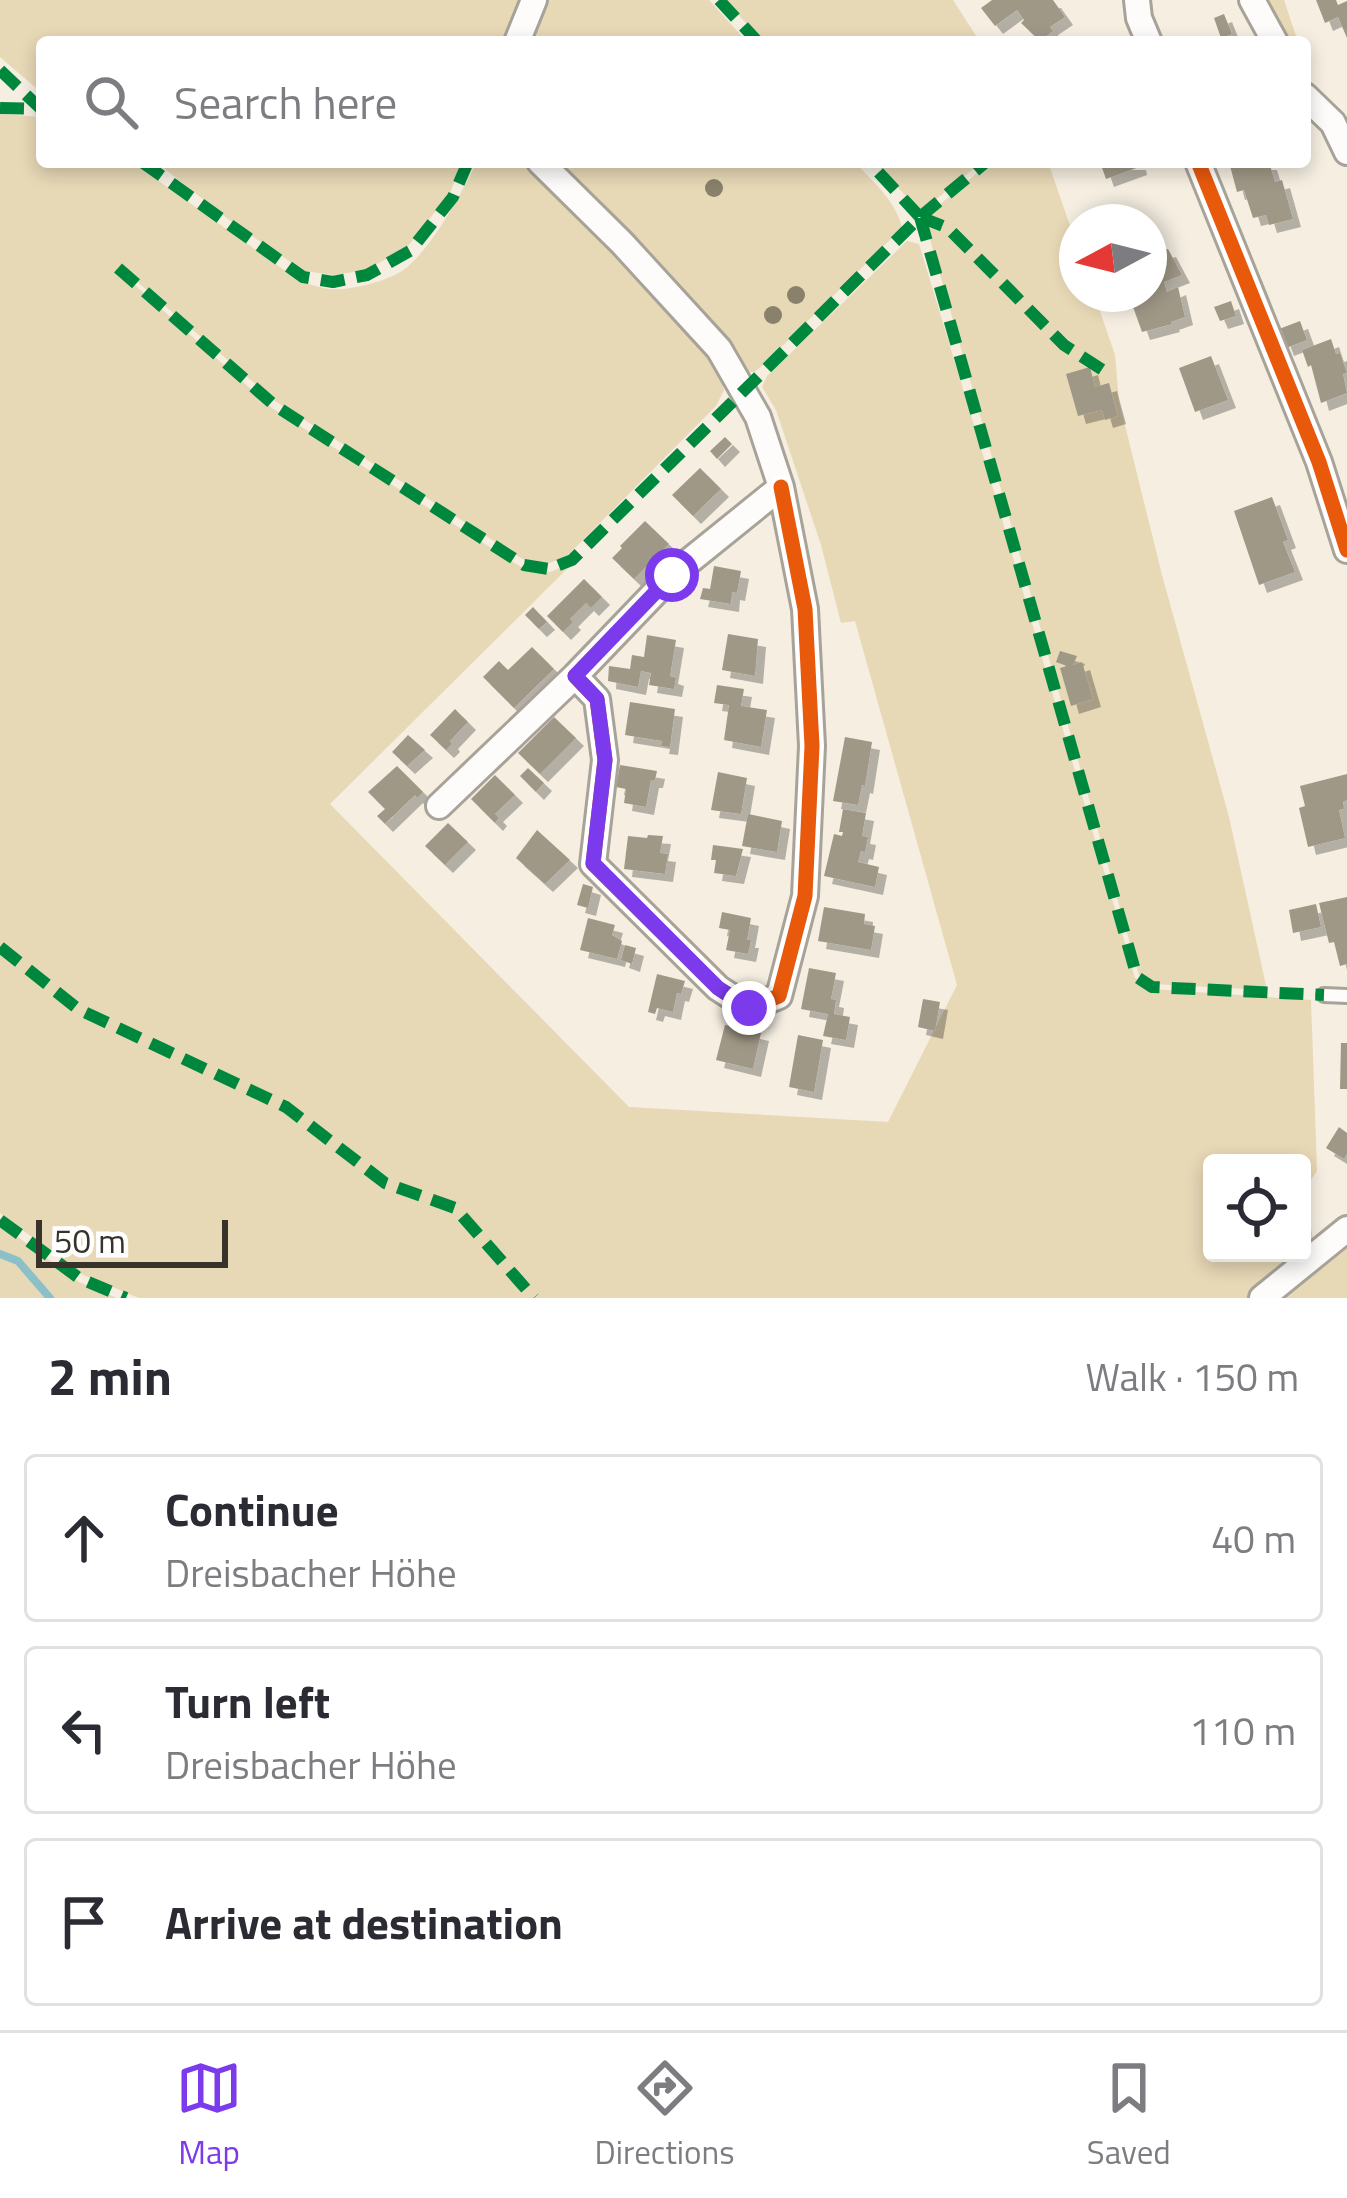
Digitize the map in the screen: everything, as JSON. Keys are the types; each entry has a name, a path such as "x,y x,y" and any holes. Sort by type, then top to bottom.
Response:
{"street":[{"path":"519,36 534,0"},
{"path":"1137,0 1146,36"},
{"path":"1252,0 1272,36"},
{"path":"1311,102 1333,123 1347,152"},
{"path":"546,168 719,349 758,417 781,487 805,609 812,746 805,896 779,996 749,1008 718,988 593,863 605,760 597,699 575,676"},
{"path":"1200,168 1319,462 1347,550"},
{"path":"439,806 672,575 781,487"},
{"path":"1262,1298 1347,1229"}],"lane":[{"path":"1324,995 1347,996"}],"shaded area":[{"path":"0,0 522,0 509,36 36,36 36,88 0,57"},
{"path":"543,0 709,0 742,36 528,36"},
{"path":"725,0 953,0 976,36 758,36"},
{"path":"1265,0 1284,0 1296,36 1281,36"},
{"path":"0,114 36,117 36,168 140,168 301,282 329,289 377,282 402,271 444,221 474,168 536,168 712,357 724,390 716,406 568,555 550,563 527,562 275,401 119,266 117,269 272,408 524,569 550,572 573,563 330,804 629,1107 888,1122 957,985 855,621 841,623 821,545 776,410 762,387 767,376 907,241 919,244 1135,978 1152,989 1311,1000 1317,1171 1311,1180 1311,1154 1203,1154 1203,1262 1299,1262 1254,1298 139,1298 81,1274 0,1213"},
{"path":"164,168 460,168 450,193 408,246 367,270 334,275 304,271"},
{"path":"561,168 860,168 889,201 902,228 762,366 745,372"},
{"path":"880,168 975,168 923,210"},
{"path":"983,168 1050,168 1062,204 1059,312 1100,312 1115,355 1119,401 1162,575 1229,817 1267,990 1152,984 1139,975 924,218"},
{"path":"0,1224 79,1282 117,1298 0,1298"},
{"path":"1347,1237 1347,1298 1272,1298"}],"building":[{"path":"992,0 1053,0 1065,17 1050,27 1053,31 1046,36 1035,36 1021,23 1024,20 1017,10 995,26 981,8"},
{"path":"1316,0 1336,0 1338,5 1347,1 1347,38 1338,17 1325,23"},
{"path":"1224,14 1232,34 1220,36 1214,18"},
{"path":"1102,168 1136,168 1106,179"},
{"path":"1231,168 1271,168 1275,182 1282,180 1293,219 1269,225 1266,215 1253,218 1244,190 1237,192"},
{"path":"1167,249 1182,275 1167,281"},
{"path":"1178,287 1185,317 1142,332 1135,312 1167,312 1167,292"},
{"path":"1231,301 1236,316 1220,321 1214,307"},
{"path":"1300,321 1307,340 1286,348 1279,329"},
{"path":"1331,339 1347,373 1343,374 1347,393 1321,403 1302,350"},
{"path":"1211,356 1228,400 1195,412 1179,368"},
{"path":"1090,367 1095,387 1109,383 1118,416 1105,420 1102,410 1078,416 1066,374"},
{"path":"725,437 732,444 717,459 710,451"},
{"path":"700,468 721,489 693,516 672,495"},
{"path":"1272,497 1295,572 1259,585 1234,511"},
{"path":"645,521 669,544 634,579 612,558"},
{"path":"714,566 741,571 731,604 700,599 703,588 710,589"},
{"path":"584,579 602,597 591,608 586,603 563,632 547,616"},
{"path":"533,607 547,622 539,629 525,615"},
{"path":"728,634 758,639 755,676 722,670"},
{"path":"647,635 676,640 670,676 676,678 674,689 649,685 651,673 641,671 638,687 608,681 609,666 630,669 632,655 644,657"},
{"path":"532,647 554,669 514,708 483,677 499,661 508,670"},
{"path":"1060,651 1077,656 1073,665 1082,662 1093,699 1071,706 1060,668 1067,666 1056,662"},
{"path":"717,685 744,689 741,706 767,710 761,747 724,740 729,705 714,703"},
{"path":"630,702 675,709 670,747 661,746 662,741 625,735"},
{"path":"455,709 468,722 446,750 430,735"},
{"path":"554,717 576,738 540,774 518,753"},
{"path":"408,735 425,750 407,766 392,752"},
{"path":"845,737 872,742 858,805 833,801"},
{"path":"620,765 657,771 646,807 624,803 626,789 616,787"},
{"path":"397,766 423,792 385,824 377,816 385,809 368,792"},
{"path":"528,768 544,783 536,792 520,776"},
{"path":"718,772 747,778 741,814 711,810"},
{"path":"1347,774 1347,800 1339,810 1345,838 1308,847 1299,808 1305,806 1300,786"},
{"path":"495,775 515,795 495,814 499,818 495,823 471,799"},
{"path":"843,809 866,813 862,836 868,837 858,862 879,867 875,887 824,876 834,834 842,836"},
{"path":"748,814 782,821 777,852 742,846"},
{"path":"448,823 468,842 445,865 425,846"},
{"path":"537,830 570,860 545,884 516,858"},
{"path":"628,836 663,836 660,853 668,854 665,874 624,869"},
{"path":"713,845 743,849 736,876 714,873"},
{"path":"583,884 593,887 588,908 577,905"},
{"path":"1347,897 1347,964 1340,966 1319,903"},
{"path":"1316,904 1321,927 1293,933 1289,910"},
{"path":"824,907 865,914 864,924 875,926 871,950 818,941"},
{"path":"722,912 751,918 748,954 726,950 730,930 719,928"},
{"path":"588,918 615,925 612,935 622,941 617,959 580,950"},
{"path":"625,945 636,948 632,964 621,960"},
{"path":"809,968 836,973 831,999 836,1000 834,1014 850,1017 846,1040 823,1036 828,1014 801,1009"},
{"path":"657,974 685,981 673,1012 657,1008 655,1014 648,1012"},
{"path":"923,999 940,1002 935,1031 918,1027"},
{"path":"725,1025 761,1033 753,1069 716,1060"},
{"path":"798,1035 823,1040 814,1092 789,1087"},
{"path":"1341,1043 1347,1043 1347,1089 1340,1089"},
{"path":"1339,1127 1347,1133 1344,1159 1326,1148"}],"waterway":[{"path":"0,1254 18,1261 50,1298"}],"marked path":[{"path":"719,0 752,36"},
{"path":"0,70 36,104"},
{"path":"0,108 36,109"},
{"path":"150,168 303,277 333,282 367,275 410,251 453,197 465,168"},
{"path":"118,268 274,405 524,565 549,569 572,560 920,217 875,168"},
{"path":"920,217 979,168"},
{"path":"920,217 1137,977 1152,987 1324,995"},
{"path":"920,217 948,228 1064,345 1112,376"},
{"path":"0,947 78,1009 286,1107 385,1183 455,1208 534,1298"},
{"path":"0,1220 79,1278 126,1298"}],"cycle path":[{"path":"1200,168 1319,462 1347,550"},
{"path":"575,676 597,699 605,760 593,864 718,988 749,1008 779,996 805,896 812,746 805,609 781,487"}],"route":[{"path":"672,575 575,676 597,699 605,760 593,863 718,988 749,1008"}]}
